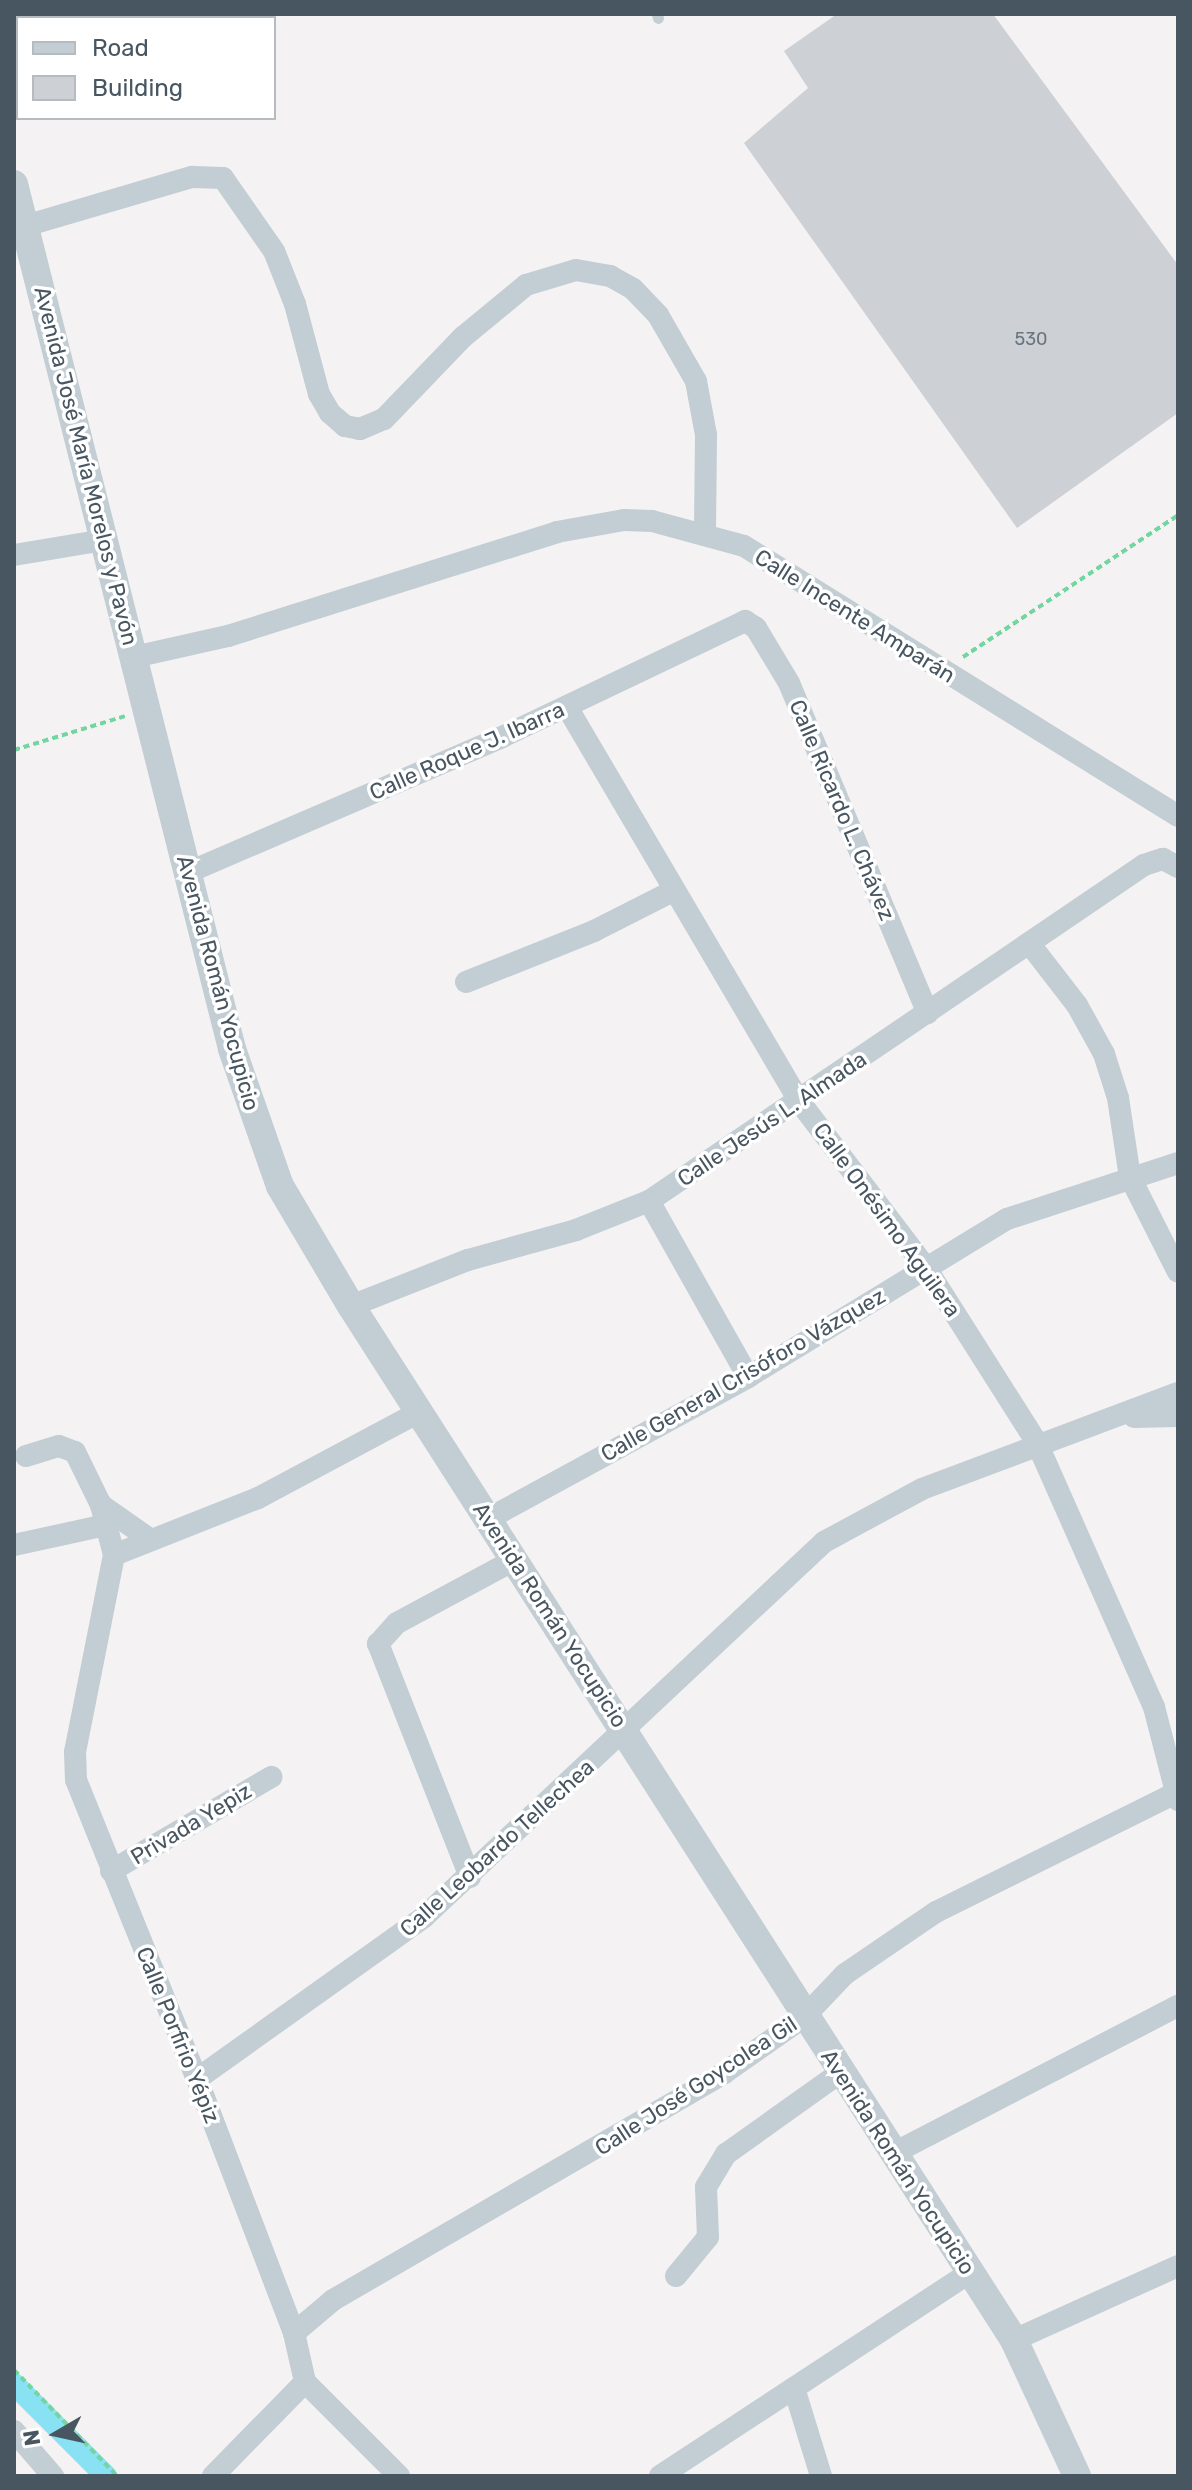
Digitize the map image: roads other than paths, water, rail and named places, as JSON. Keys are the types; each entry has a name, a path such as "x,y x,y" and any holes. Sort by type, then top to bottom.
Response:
{"street":[{"path":"25,226 192,177 223,178 274,251 330,413 345,426 360,429 384,419 463,337 526,285 576,270 610,276 633,289 658,315 696,381 706,435 705,535"},
{"name":"Avenida José María Morelos y Pavón","path":"14,184 146,706"},
{"name":"Calle Incente Amparán","path":"135,662 228,636 400,578 601,522 652,521 744,546 940,671 1178,816"},
{"path":"14,555 104,540"},
{"name":"Calle Roque J. Ibarra","path":"189,872 567,707 740,620"},
{"name":"Calle Ricardo L. Chávez","path":"740,620 756,628 789,683 928,1013"},
{"name":"Avenida Román Yocupicio","path":"146,706 252,1116 280,1186 351,1306 421,1411 804,2017 1014,2340 1077,2476"},
{"name":"Calle Onésimo Aguilera","path":"567,707 799,1101 926,1268 1037,1443 1154,1707 1177,1795"},
{"name":"Calle Jesús L. Almada","path":"351,1306 468,1260 576,1230 649,1201 1156,859 1178,867"},
{"path":"466,982 594,931 673,891"},
{"path":"1029,943 1077,1005 1104,1054 1118,1098 1130,1177 1178,1272"},
{"name":"Calle General Crisóforo Vázquez","path":"488,1519 748,1377 1007,1219 1178,1163"},
{"path":"649,1201 748,1377"},
{"name":"Calle Leobardo Tellechea","path":"197,2079 383,1950 470,1877 824,1542 912,1493 1037,1443 1178,1393"},
{"path":"26,1456 59,1446 72,1449 104,1515 114,1555 258,1498 421,1411"},
{"name":"Calle Leobardo Tellechea","path":"1113,1418 1178,1416"},
{"path":"14,1545 104,1515 151,1540"},
{"name":"Calle Porfirio Yépiz","path":"114,1555 74,1768 111,1871 197,2079 294,2333 305,2382"},
{"path":"470,1877 378,1644 397,1623 514,1560"},
{"name":"Privada Yepiz","path":"111,1871 271,1777"},
{"name":"Calle José Goycolea Gil","path":"294,2333 333,2300 601,2149 804,2017 845,1974 936,1912 1177,1795"},
{"path":"892,2154 1178,2006"},
{"path":"676,2276 708,2237 706,2187 726,2154 841,2072"},
{"path":"1014,2340 1178,2266"},
{"path":"660,2476 969,2273"},
{"path":"213,2476 305,2382 399,2476"},
{"path":"794,2388 821,2476"},
{"path":"14,2431 53,2476"}],"waterway":[{"path":"14,2384 106,2476"}]}
